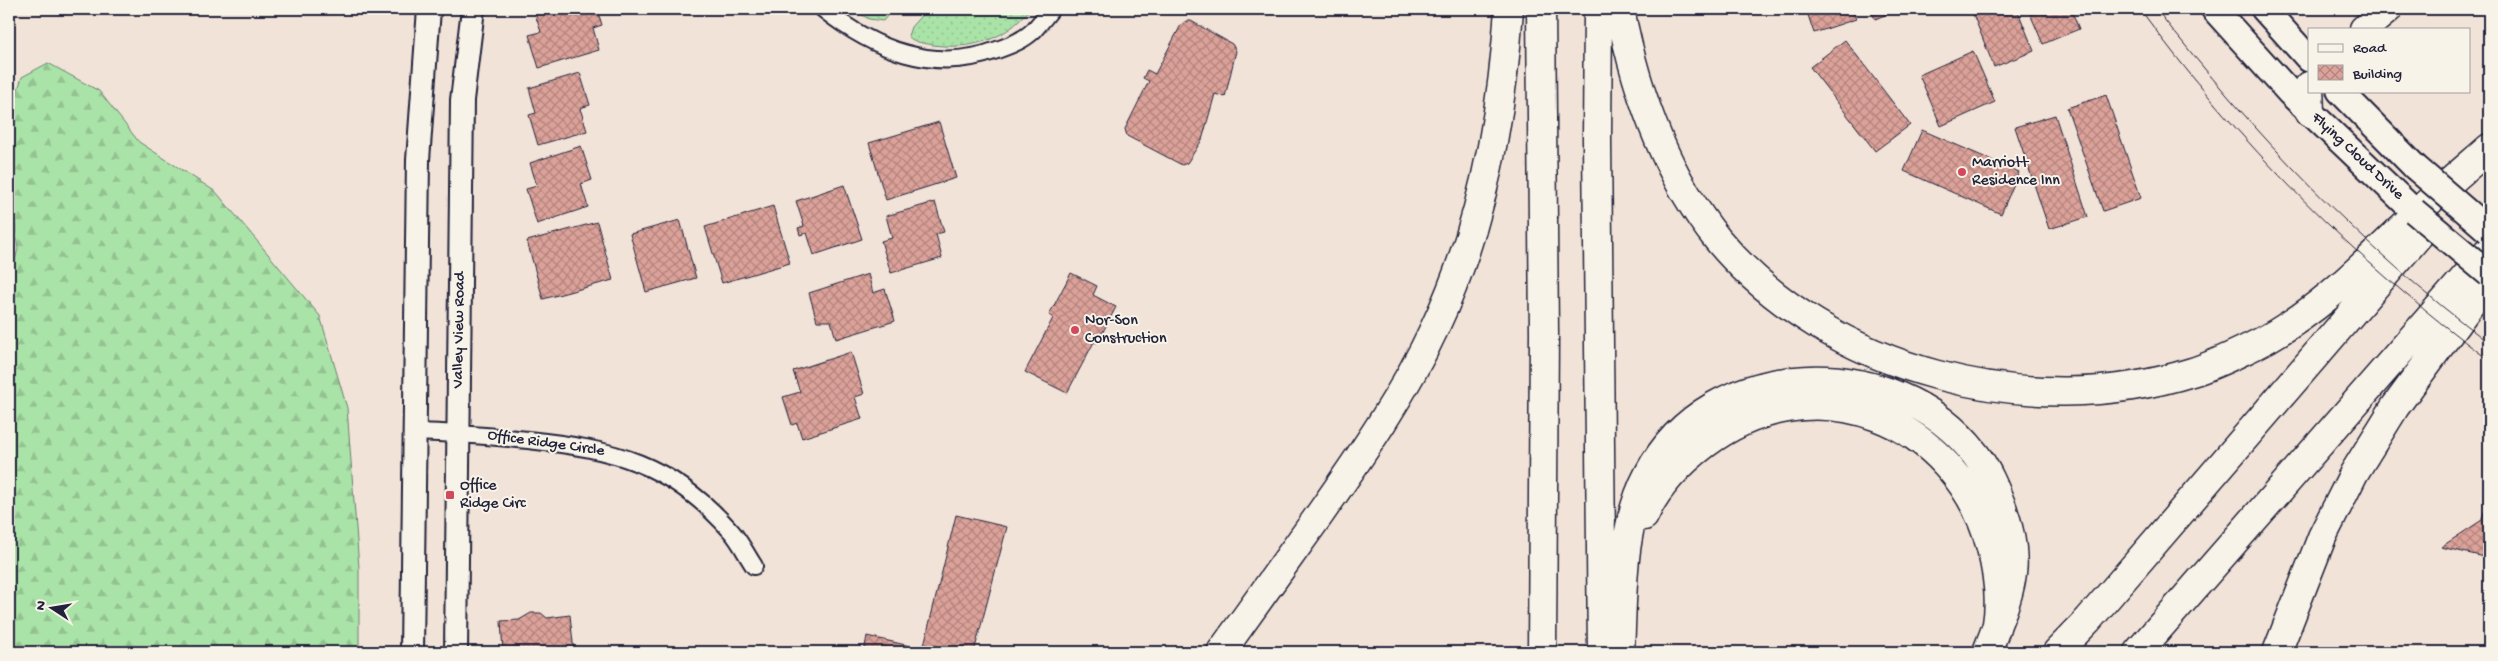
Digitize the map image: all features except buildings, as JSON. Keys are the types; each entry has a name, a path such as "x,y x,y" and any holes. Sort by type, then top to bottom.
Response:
{"highway":[{"path":"1221,652 1357,462 1401,394 1435,327 1463,258 1488,173 1506,53 1509,9"},
{"path":"1541,9 1544,333 1542,652"},
{"path":"1598,9 1597,158 1602,652"},
{"path":"1620,9 1642,99 1662,152 1688,197 1719,240 1752,275 1794,309 1838,336 1884,357 1933,375 1980,385 2031,391 2079,390 2135,385 2193,372 2253,346 2305,316 2368,262 2437,194 2489,148"},
{"path":"2365,28 2388,9"},
{"path":"2056,652 2088,620 2489,154"},
{"path":"2138,652 2489,250"},
{"path":"2277,652 2322,536 2354,472 2396,407 2489,280"},
{"path":"1620,652 1624,564 1647,510 1669,478 1692,454 1716,436 1747,418 1774,410 1801,406 1837,406 1890,422 1914,436 1938,454 1962,482 1985,526 1995,562 1998,593 1997,624 1987,652"},
{"path":"2292,652 2300,596"}],"main road":[{"path":"412,652 418,160 429,9"},
{"name":"Valley View Road","path":"456,652 462,100 473,9"},
{"name":"Flying Cloud Drive","path":"2214,9 2246,46 2310,100 2393,192 2489,274"},
{"path":"2264,9 2308,58"},
{"name":"Flying Cloud Drive","path":"2341,92 2415,167 2489,231"}],"street":[{"path":"823,9 849,29 886,48 936,60 967,59 1016,43 1034,30 1051,9"},
{"name":"Office Ridge Circle","path":"414,432 458,433 580,445 639,462 671,479 701,501 732,532 754,566"}],"green space":[{"path":"851,9 893,9 883,21 869,19"},
{"path":"927,9 945,9 947,11 951,9 1030,9 1020,20 999,35 974,44 947,46 919,42 908,36 911,27"},
{"path":"48,63 99,91 139,142 216,192 320,316 347,408 359,568 359,652 9,652 9,282 18,249 9,182 9,118 22,77"}],"tram line":[{"path":"2140,9 2217,106 2301,198 2392,282 2489,360"},
{"path":"2156,9 2232,101 2312,187 2396,267 2489,343"}],"place":[{"name":"Marriott Residence Inn","path":"1962,172"},
{"name":"Nor-Son Construction","path":"1075,330"},
{"name":"Office Ridge Circ","path":"450,495"}]}
